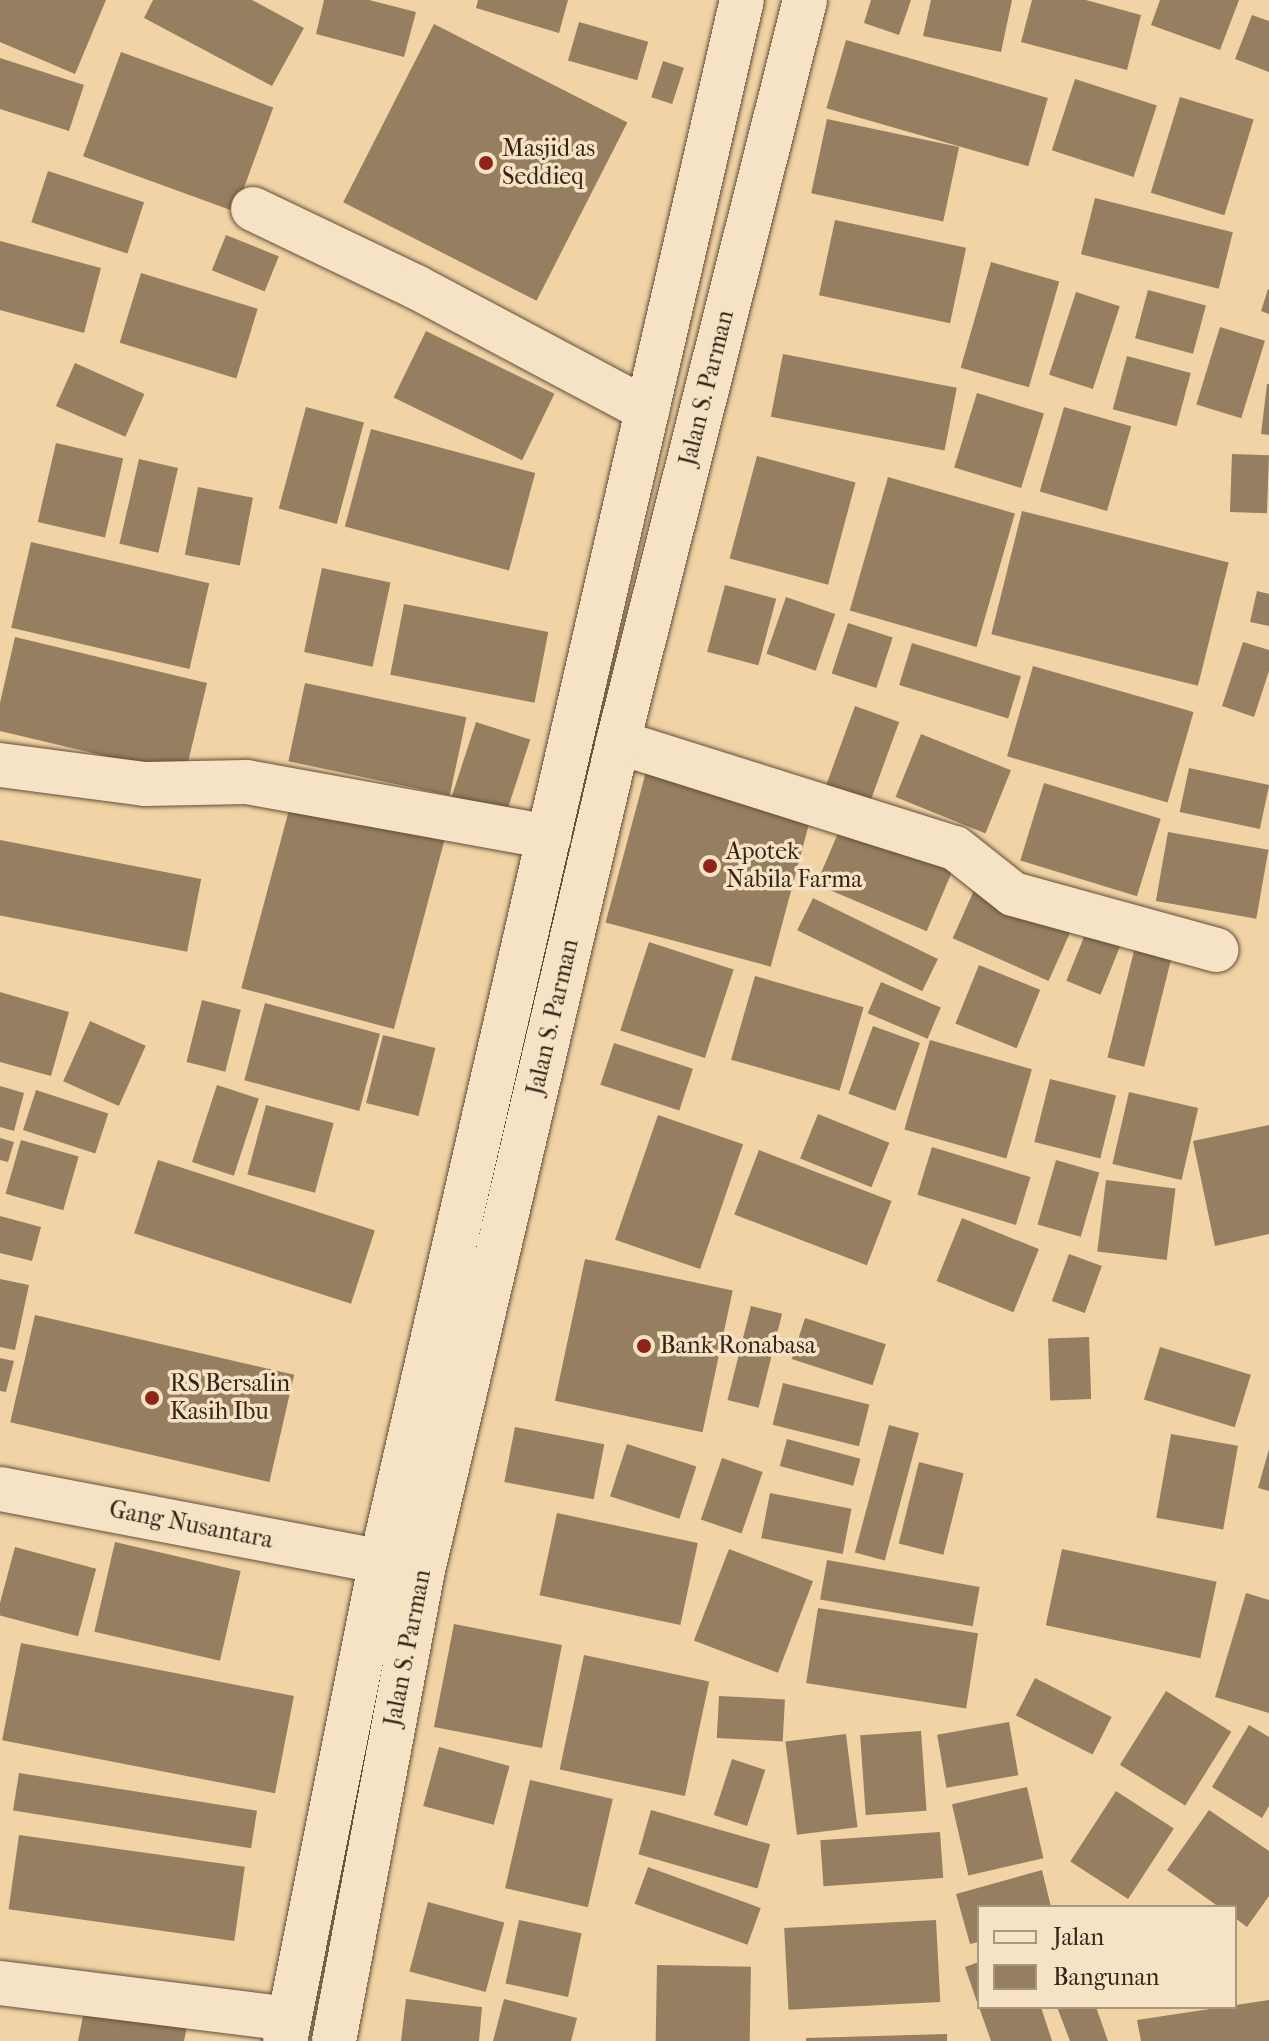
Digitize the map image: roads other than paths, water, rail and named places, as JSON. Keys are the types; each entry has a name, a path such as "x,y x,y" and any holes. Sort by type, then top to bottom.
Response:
{"main road":[{"name":"Jalan S. Parman","path":"334,2041 402,1566 549,837 742,0"},
{"name":"Jalan S. Parman","path":"287,2030 402,1566 618,742 805,0"},
{"path":"253,209 416,287 647,410"},
{"path":"618,742 955,848 1013,894 1216,950"},
{"path":"0,765 145,784 247,782 549,837"},
{"name":"Gang Nusantara","path":"0,1489 402,1566"},
{"path":"0,1983 287,2030"}],"place":[{"name":"Masjid as Seddieq","path":"486,163"},
{"name":"Apotek Nabila Farma","path":"710,866"},
{"name":"Bank Ronabasa","path":"644,1346"},
{"name":"RS Bersalin Kasih Ibu","path":"152,1398"}]}
